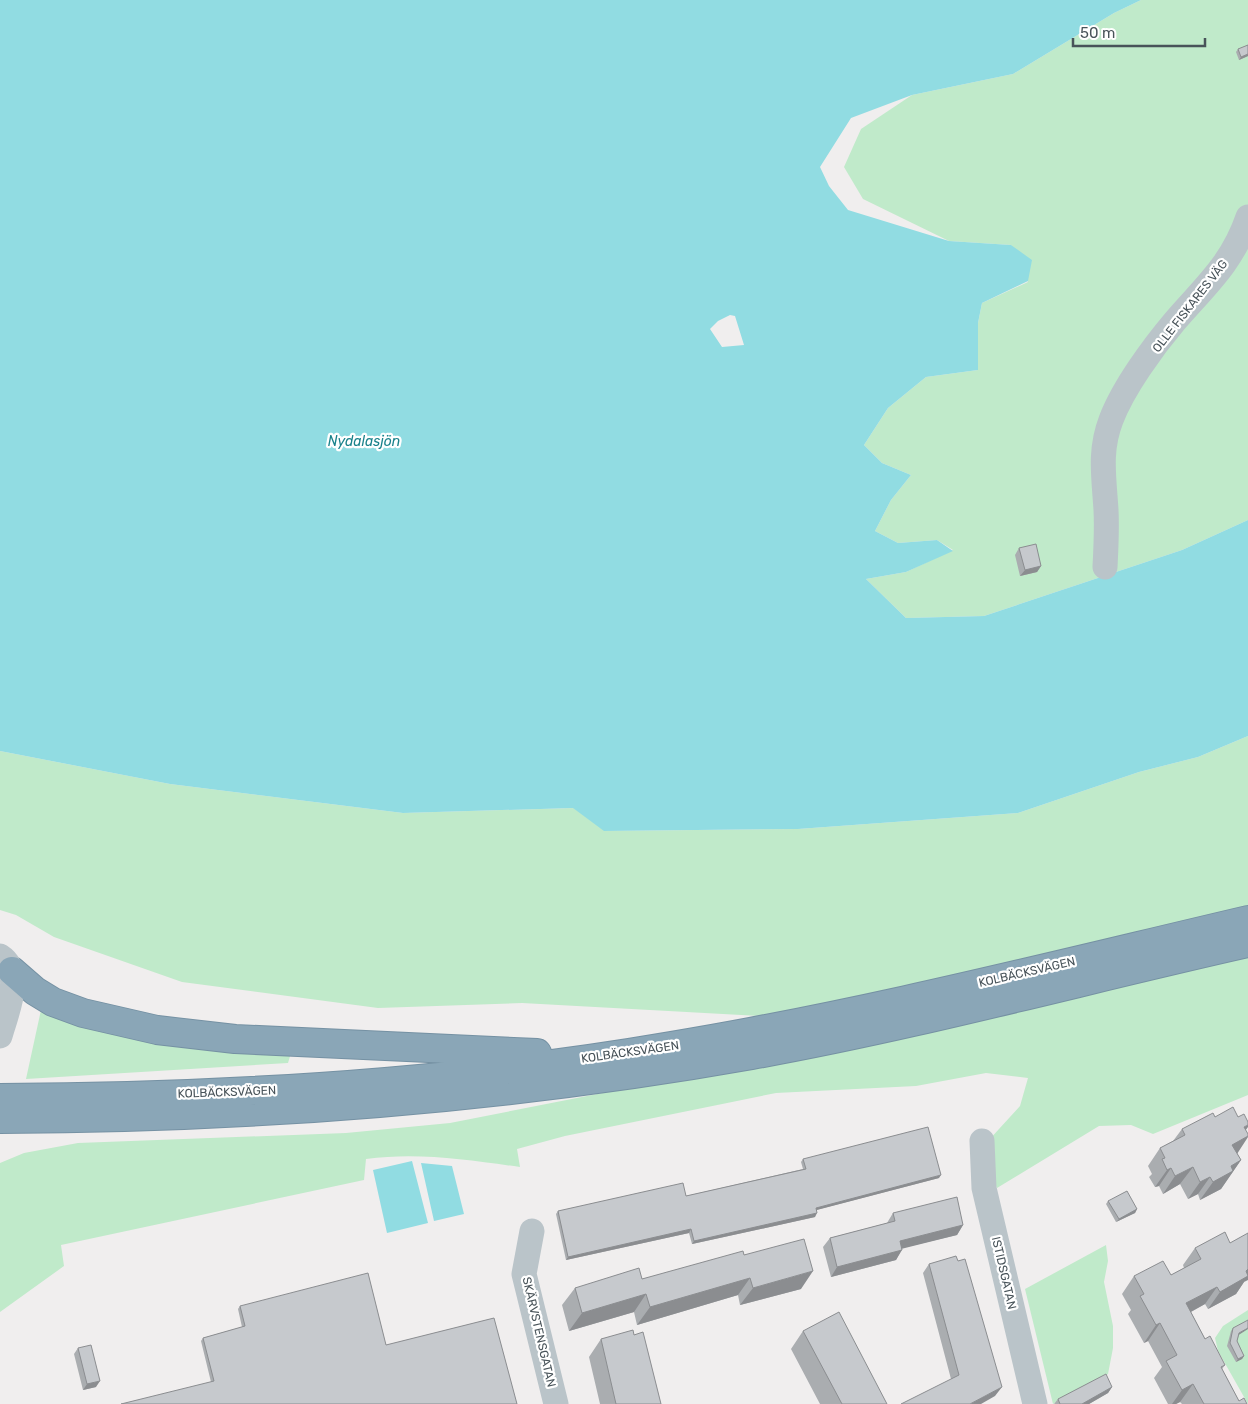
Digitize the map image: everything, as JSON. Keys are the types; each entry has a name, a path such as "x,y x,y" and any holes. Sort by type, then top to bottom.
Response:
{"highway":[{"name":"KOLBÄCKSVÄGEN","path":"0,1119 37,1108 312,1088 481,1072 694,1042 864,1010 1248,920"},
{"name":"KOLBÄCKSVÄGEN","path":"0,1098 37,1108 209,1115 306,1110 493,1093 651,1072 756,1054 935,1017 1248,943"},
{"path":"6,964 35,991 53,1002 83,1013 157,1030 235,1039 528,1052 590,1058"}],"street":[{"name":"OLLE FISKARES VÄG","path":"1106,566 1106,510 1101,459 1111,421 1126,390 1169,329 1225,264 1248,217"},
{"path":"0,1036 10,997 6,964"},
{"name":"ISTIDSGATAN","path":"982,1141 982,1164 986,1198 1033,1403"},
{"name":"SKÄRVSTENSGATAN","path":"532,1231 524,1274 556,1404"}],"green space":[{"path":"1141,0 1248,0 1248,520 1182,550 984,616 906,618 866,579 906,572 953,550 937,540 898,543 875,531 891,500 911,475 882,463 864,445 888,408 926,377 978,370 978,323 982,303 1028,282 1011,245 949,241 863,199 844,167 861,129 912,95 1013,74 1114,13"},
{"path":"1248,736 1248,1095 1153,1134 1131,1125 1099,1126 997,1188 988,1171 988,1141 1020,1106 1028,1078 986,1073 916,1086 776,1093 565,1136 517,1149 520,1167 405,1156 366,1159 364,1180 61,1245 64,1266 0,1312 0,1163 24,1153 78,1143 346,1133 450,1123 842,1046 835,1020 522,1003 378,1008 182,982 54,937 16,915 0,910 0,751 170,784 403,813 574,808 605,831 798,829 1018,813 1139,772 1198,757"},
{"path":"41,1010 291,1053 288,1063 26,1079"},
{"path":"1106,1245 1108,1261 1104,1282 1113,1326 1113,1348 1108,1374 1053,1404 1025,1289"},
{"path":"1248,1310 1248,1404 1218,1351 1215,1338 1223,1326"}],"water":[{"name":"Nydalasjön","path":"0,0 1141,0 1114,13 1013,74 912,95 851,118 820,167 829,186 848,210 949,241 1011,245 1032,260 1028,281 982,303 978,323 978,370 926,377 888,408 864,445 882,463 911,475 891,500 875,531 898,543 937,540 953,551 906,572 866,579 906,618 984,616 1182,550 1248,520 1248,736 1198,757 1139,772 1018,813 798,829 604,831 573,808 403,813 170,784 0,751","holes":["730,315 735,316 744,345 722,347 710,329 718,321"]},
{"path":"412,1161 428,1223 387,1233 373,1170"},
{"path":"421,1163 452,1166 464,1214 434,1221"}],"building":[{"path":"1248,45 1248,54 1241,57 1238,49"},
{"path":"1036,544 1041,566 1025,570 1019,548"},
{"path":"1233,1107 1238,1117 1244,1114 1248,1122 1248,1125 1244,1127 1248,1136 1232,1145 1241,1160 1231,1166 1233,1171 1213,1182 1210,1177 1200,1182 1193,1167 1175,1176 1171,1168 1167,1170 1162,1159 1165,1158 1160,1148 1185,1135 1182,1129 1213,1113 1215,1117"},
{"path":"928,1127 941,1175 816,1208 817,1213 694,1241 691,1229 568,1257 558,1211 683,1183 686,1196 806,1169 803,1159"},
{"path":"1127,1191 1137,1209 1119,1219 1108,1201"},
{"path":"957,1197 963,1225 900,1241 902,1250 837,1267 830,1238 895,1221 893,1213"},
{"path":"1225,1232 1230,1243 1248,1233 1248,1269 1246,1271 1248,1276 1220,1292 1217,1287 1186,1303 1205,1339 1210,1336 1225,1365 1221,1367 1239,1401 1244,1398 1247,1404 1204,1404 1193,1384 1182,1390 1166,1361 1177,1355 1160,1323 1156,1325 1140,1296 1144,1294 1134,1276 1163,1261 1171,1275 1201,1259 1195,1248"},
{"path":"804,1239 813,1271 753,1288 750,1278 650,1307 646,1294 582,1313 575,1288 639,1268 642,1279 743,1251 744,1255"},
{"path":"956,1256 958,1261 965,1259 1002,1387 970,1404 901,1404 959,1375 929,1264"},
{"path":"368,1273 386,1345 494,1318 517,1404 121,1404 214,1381 203,1338 245,1326 240,1306"},
{"path":"839,1312 887,1404 842,1404 803,1331"},
{"path":"1248,1320 1248,1328 1239,1333 1237,1341 1244,1356 1238,1359 1230,1343 1233,1328"},
{"path":"633,1330 634,1335 643,1332 661,1404 616,1404 601,1339"},
{"path":"91,1345 100,1381 87,1384 78,1348"},
{"path":"1106,1374 1112,1387 1082,1404 1060,1404 1058,1399"}]}
